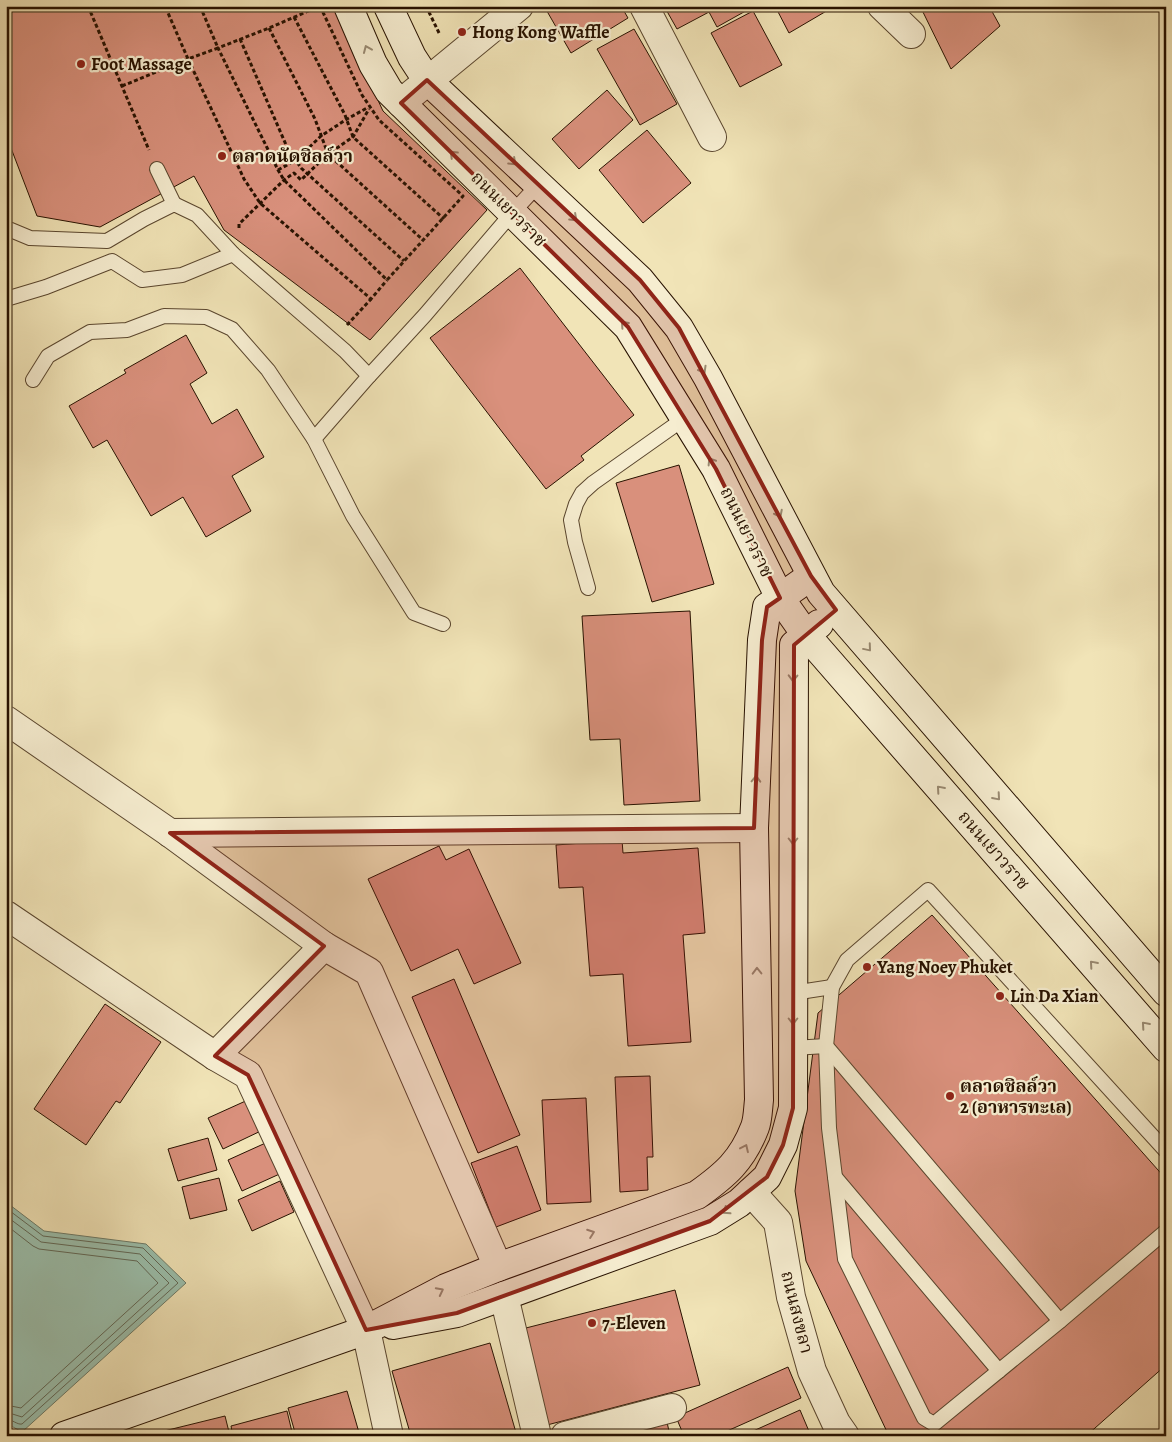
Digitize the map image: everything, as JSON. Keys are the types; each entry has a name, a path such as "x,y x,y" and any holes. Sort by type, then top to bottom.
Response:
{"street":[{"name":"ถนนเยาวราช","path":"348,6 379,76 389,91 628,327 716,469 780,598 806,635 1166,1048"},
{"name":"ถนนเยาวราช","path":"388,6 412,57 427,80 640,280 679,328 722,403 821,592 1166,992"},
{"path":"401,103 519,6"},
{"path":"644,6 712,137"},
{"path":"882,6 911,34"},
{"path":"64,1436 95,1431 366,1330 446,1288 498,1267 697,1195 720,1179 741,1157 756,1126 759,1100 754,828 762,640 767,607 811,576"},
{"path":"366,1330 457,1313 710,1221 739,1203 767,1178 783,1145 793,1108 794,645 836,610"},
{"path":"6,720 170,834 324,946 369,972 498,1267"},
{"path":"170,834 754,828"},
{"path":"6,915 215,1056 248,1075 366,1330 389,1436"},
{"path":"215,1056 324,946"},
{"name":"ถนนสงขลา","path":"751,1192 778,1222 791,1297 812,1371 836,1423 845,1436"},
{"path":"504,1296 537,1436"},
{"path":"565,1436 672,1408"}],"lane":[{"path":"157,169 174,204 197,215 233,254 332,340 369,376"},
{"path":"314,439 538,185"},
{"path":"6,228 30,238 107,241 174,204"},
{"path":"107,241 112,261 142,280 182,276 233,254"},
{"path":"6,299 46,287 112,261"},
{"path":"34,380 48,356 90,332 127,330 164,316 206,317 232,329 268,370 314,439 353,516 414,613 443,624"},
{"path":"588,588 571,520 582,493 593,483 685,418"},
{"path":"1166,1151 928,890 847,960 832,987 826,1046 828,1128 845,1259 924,1418 934,1424 1166,1231"},
{"path":"793,993 832,987"},
{"path":"793,1048 826,1046"},
{"path":"826,1046 1060,1321"},
{"path":"835,1177 999,1371"}],"path":[{"path":"88,6 157,169"},
{"path":"164,6 244,179 260,203 371,299"},
{"path":"200,6 218,48 284,180 387,280"},
{"path":"122,86 320,6"},
{"path":"294,17 346,119 353,137 444,219"},
{"path":"269,28 315,119 328,154 423,240"},
{"path":"240,39 287,147 301,168 404,261"},
{"path":"233,254 240,224 284,180 294,173 301,180 328,154 353,137 370,106 321,136 296,160 278,170"},
{"path":"332,340 464,196"}],"highlighted area":[{"path":"427,80 640,280 679,328 811,576 836,610 794,645 793,1108 783,1145 767,1177 710,1221 457,1313 366,1330 248,1075 215,1056 324,946 170,833 754,828 762,640 767,607 780,598 716,469 628,327 401,103"}],"water":[{"path":"6,1202 44,1231 146,1244 186,1283 22,1432 6,1423"}],"building":[{"name":"ตลาดนัดชิลล์วา","path":"6,6 334,6 383,111 487,210 370,340 224,230 194,176 100,227 37,216 6,135"},
{"path":"544,6 621,6 628,18 571,53"},
{"path":"664,6 750,6 751,8 717,27 709,12 677,29"},
{"path":"775,6 835,6 789,33"},
{"path":"920,6 989,6 1000,26 951,69"},
{"path":"753,11 782,65 740,87 711,33"},
{"path":"634,29 677,104 640,125 597,49"},
{"path":"607,90 633,120 579,169 552,139"},
{"path":"647,130 691,183 643,223 599,170"},
{"path":"520,268 634,415 581,456 584,460 546,489 430,338"},
{"path":"186,335 207,373 190,384 212,424 237,409 264,457 232,476 251,511 206,537 183,497 151,516 107,440 93,448 69,406 126,373 124,370"},
{"path":"679,465 714,584 652,602 616,483"},
{"path":"690,611 700,801 624,805 620,739 590,740 582,616"},
{"path":"622,840 623,853 698,848 705,933 683,935 691,1042 628,1046 623,974 590,976 583,887 559,888 556,845"},
{"path":"439,846 446,860 469,849 521,963 474,984 458,949 411,971 368,879"},
{"name":"ตลาดชิลล์วา 2 (อาหารทะเล)","path":"932,915 1166,1179 1166,1365 1086,1436 889,1436 806,1261 795,1191 818,1013"},
{"path":"454,979 520,1135 478,1153 412,997"},
{"path":"105,1004 161,1042 120,1103 116,1101 86,1145 34,1109"},
{"path":"650,1076 653,1157 647,1157 648,1190 620,1192 615,1077"},
{"path":"586,1098 591,1202 547,1204 542,1100"},
{"path":"250,1099 265,1129 223,1149 208,1118"},
{"path":"208,1138 217,1170 178,1181 168,1149"},
{"path":"270,1141 284,1172 242,1191 228,1160"},
{"path":"517,1146 541,1210 496,1227 471,1163"},
{"path":"219,1178 227,1210 190,1219 182,1187"},
{"path":"280,1181 294,1212 252,1231 238,1200"},
{"path":"675,1290 700,1385 547,1425 522,1329"},
{"path":"490,1343 517,1436 411,1436 392,1371"},
{"path":"788,1367 801,1398 716,1436 684,1436 676,1417"},
{"path":"347,1391 360,1436 296,1436 288,1408"},
{"path":"800,1410 811,1436 742,1436"},
{"path":"287,1411 293,1436 233,1436 231,1426"},
{"path":"225,1416 230,1436 161,1436 160,1432"},
{"path":"667,1422 670,1436 612,1436"}],"place":[{"name":"Hong Kong Waffle","path":"462,32"},
{"name":"Foot Massage","path":"81,64"},
{"name":"ตลาดนัดชิลล์วา","path":"222,156"},
{"name":"Yang Noey Phuket","path":"867,967"},
{"name":"Lin Da Xian","path":"1000,996"},
{"name":"ตลาดชิลล์วา 2 (อาหารทะเล)","path":"950,1096"},
{"name":"7-Eleven","path":"592,1323"}]}
